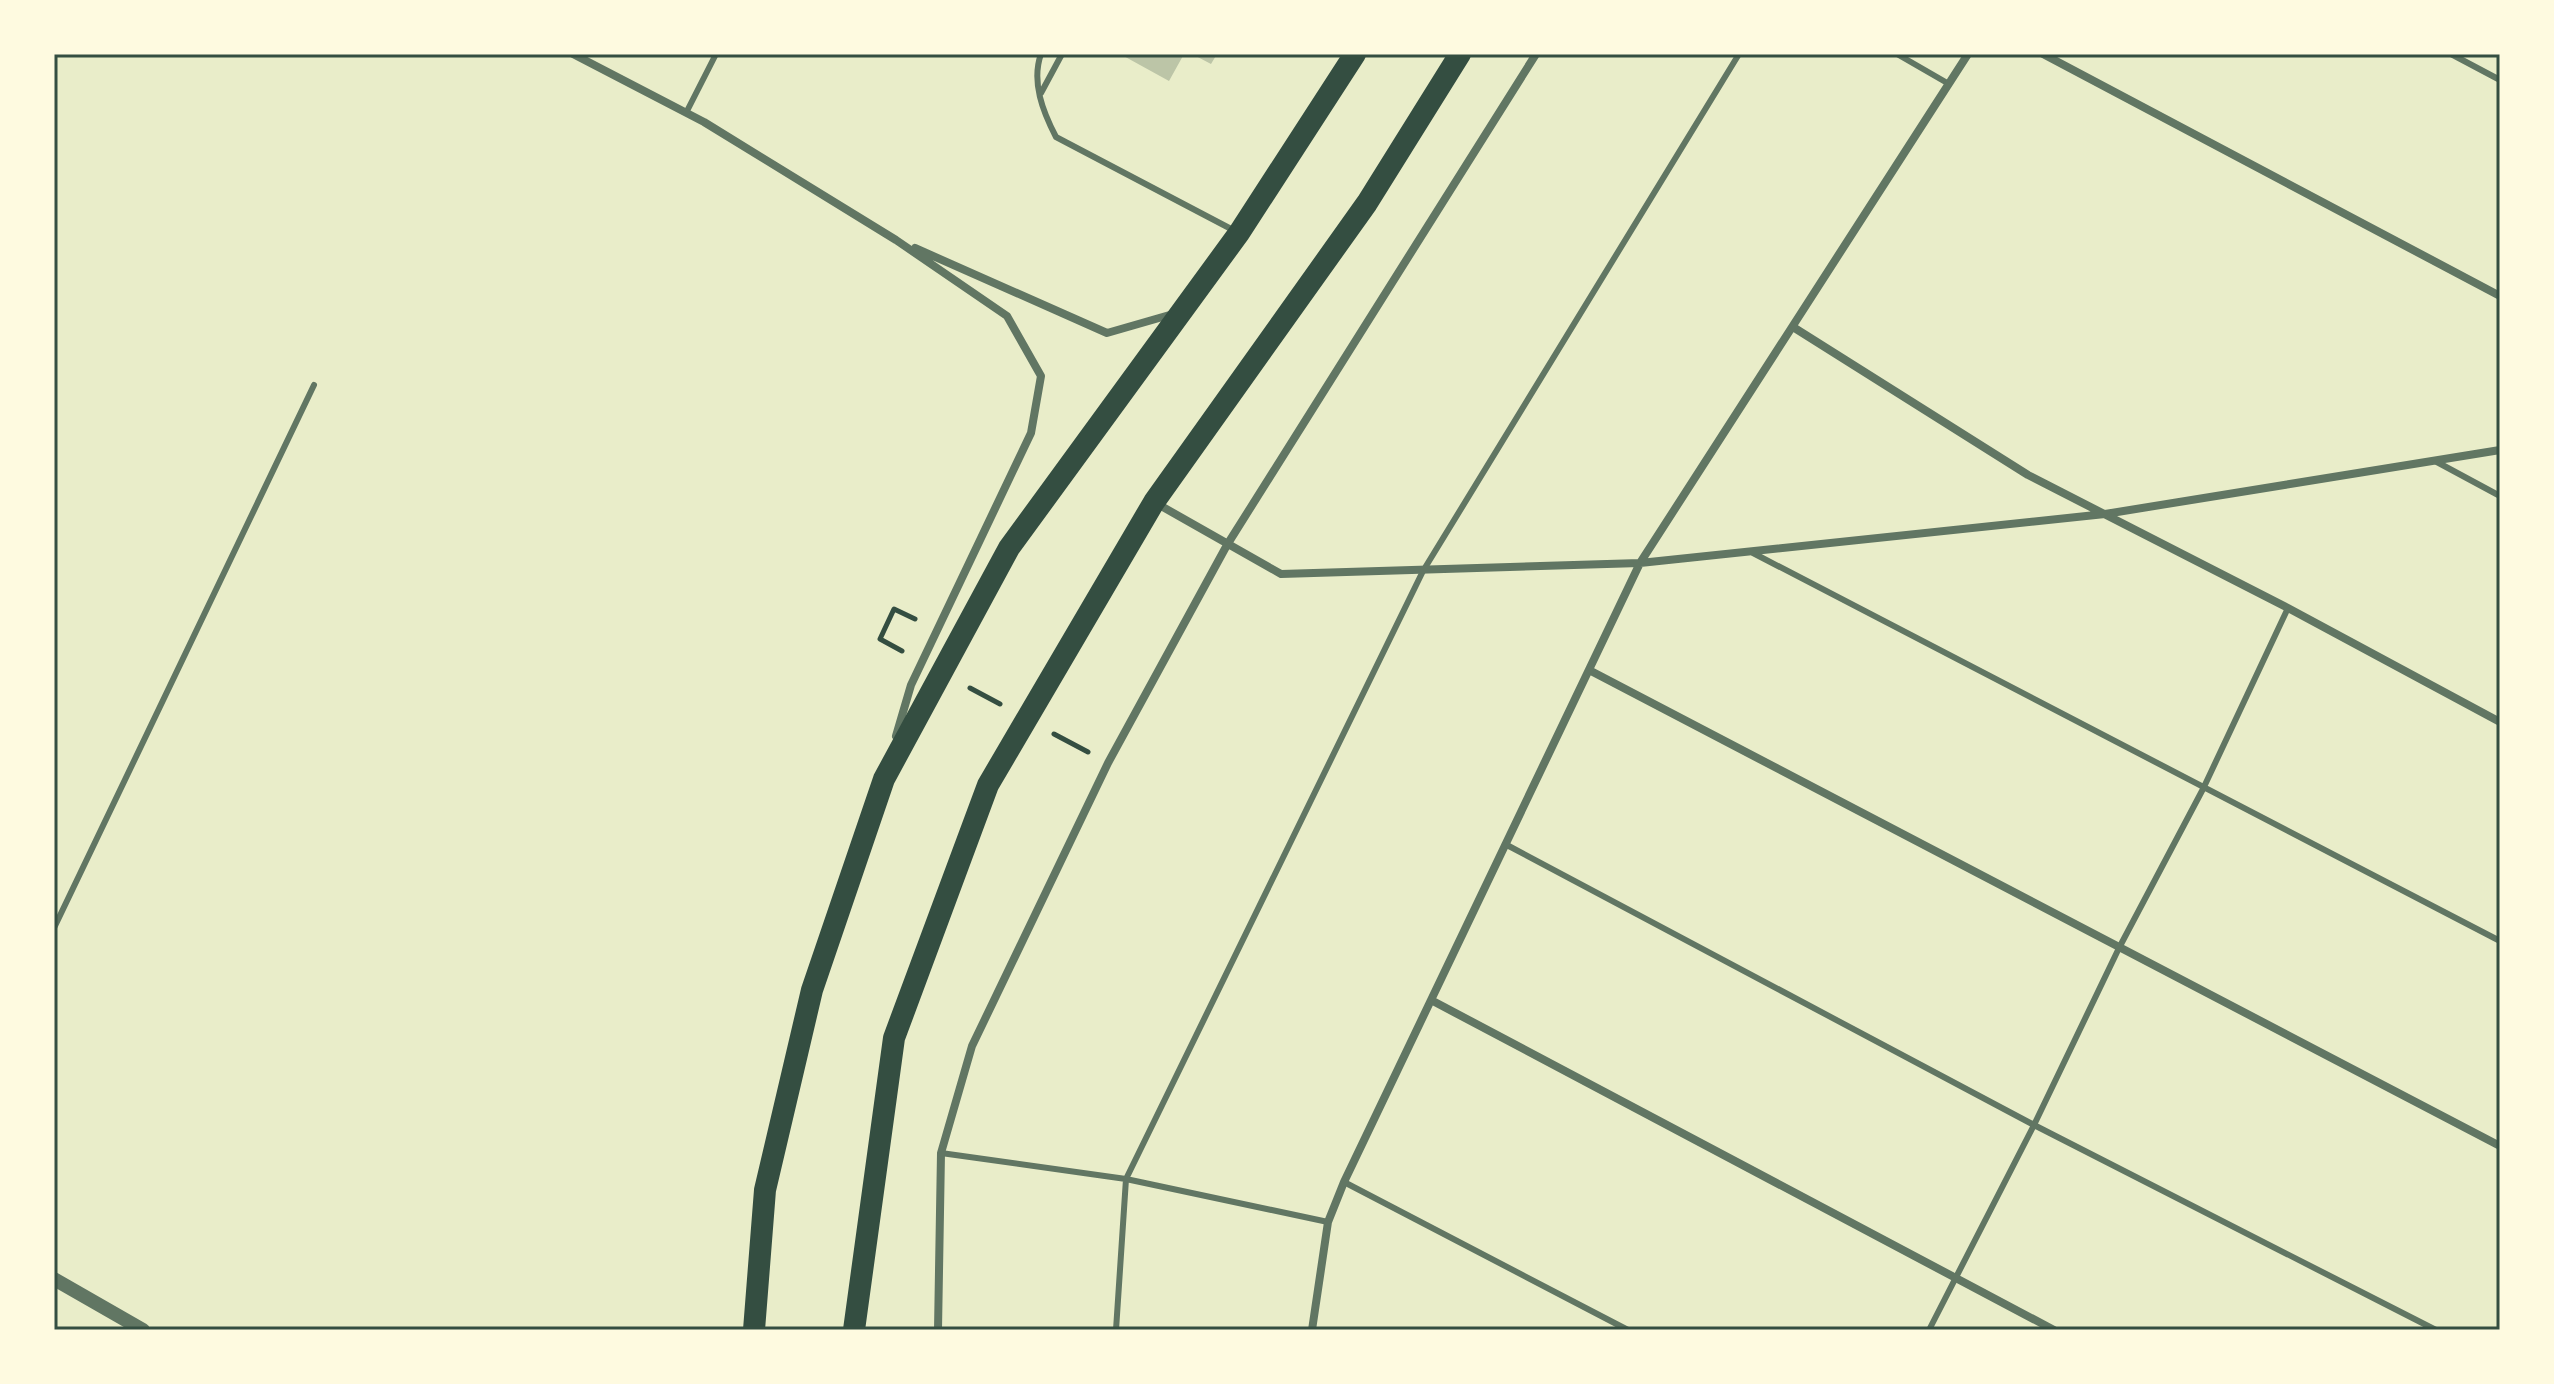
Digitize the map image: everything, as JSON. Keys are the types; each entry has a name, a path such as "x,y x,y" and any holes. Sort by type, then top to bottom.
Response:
{"highway":[{"path":"754,1330 765,1190 812,990 884,779 1009,548 1239,233 1355,54"},
{"path":"854,1330 894,1038 988,785 1154,502 1367,203 1460,54"}],"street":[{"path":"573,54 686,113 896,240 1007,316 1041,376 1031,433 911,685 884,779"},
{"path":"938,1330 941,1153 972,1046 1108,763 1227,545 1536,54"},
{"path":"1312,1330 1328,1222 1344,1182 1640,563 1968,54"},
{"path":"2043,54 2500,296"},
{"path":"896,240 1107,333 1182,311"},
{"path":"1793,327 2028,475 2288,608 2500,722"},
{"path":"1154,502 1281,574 1640,563 2105,514 2500,450"},
{"path":"1589,670 2500,1146"},
{"path":"1431,1000 2054,1330"},
{"path":"54,1279 143,1330"}],"lane":[{"path":"686,113 716,54"},
{"path":"1041,54 1035,69 1044,114 1056,137 1239,233"},
{"path":"1040,94 1062,54"},
{"path":"1116,1330 1126,1179 1423,571 1739,54"},
{"path":"1897,54 1949,84"},
{"path":"2451,54 2500,80"},
{"path":"54,928 314,385"},
{"path":"2435,461 2500,496"},
{"path":"1753,553 2500,941"},
{"path":"1929,1330 2034,1125 2119,948 2203,789 2288,608"},
{"path":"1505,844 2034,1125 2436,1330"},
{"path":"941,1153 1126,1179 1328,1222"},
{"path":"1344,1182 1628,1330"}],"path":[{"path":"907,654 880,639 894,609 938,630"},
{"path":"963,684 1004,707"},
{"path":"1046,729 1073,745"}],"building":[{"path":"1120,54 1184,54 1169,81"},
{"path":"1192,54 1217,54 1211,64"}]}
